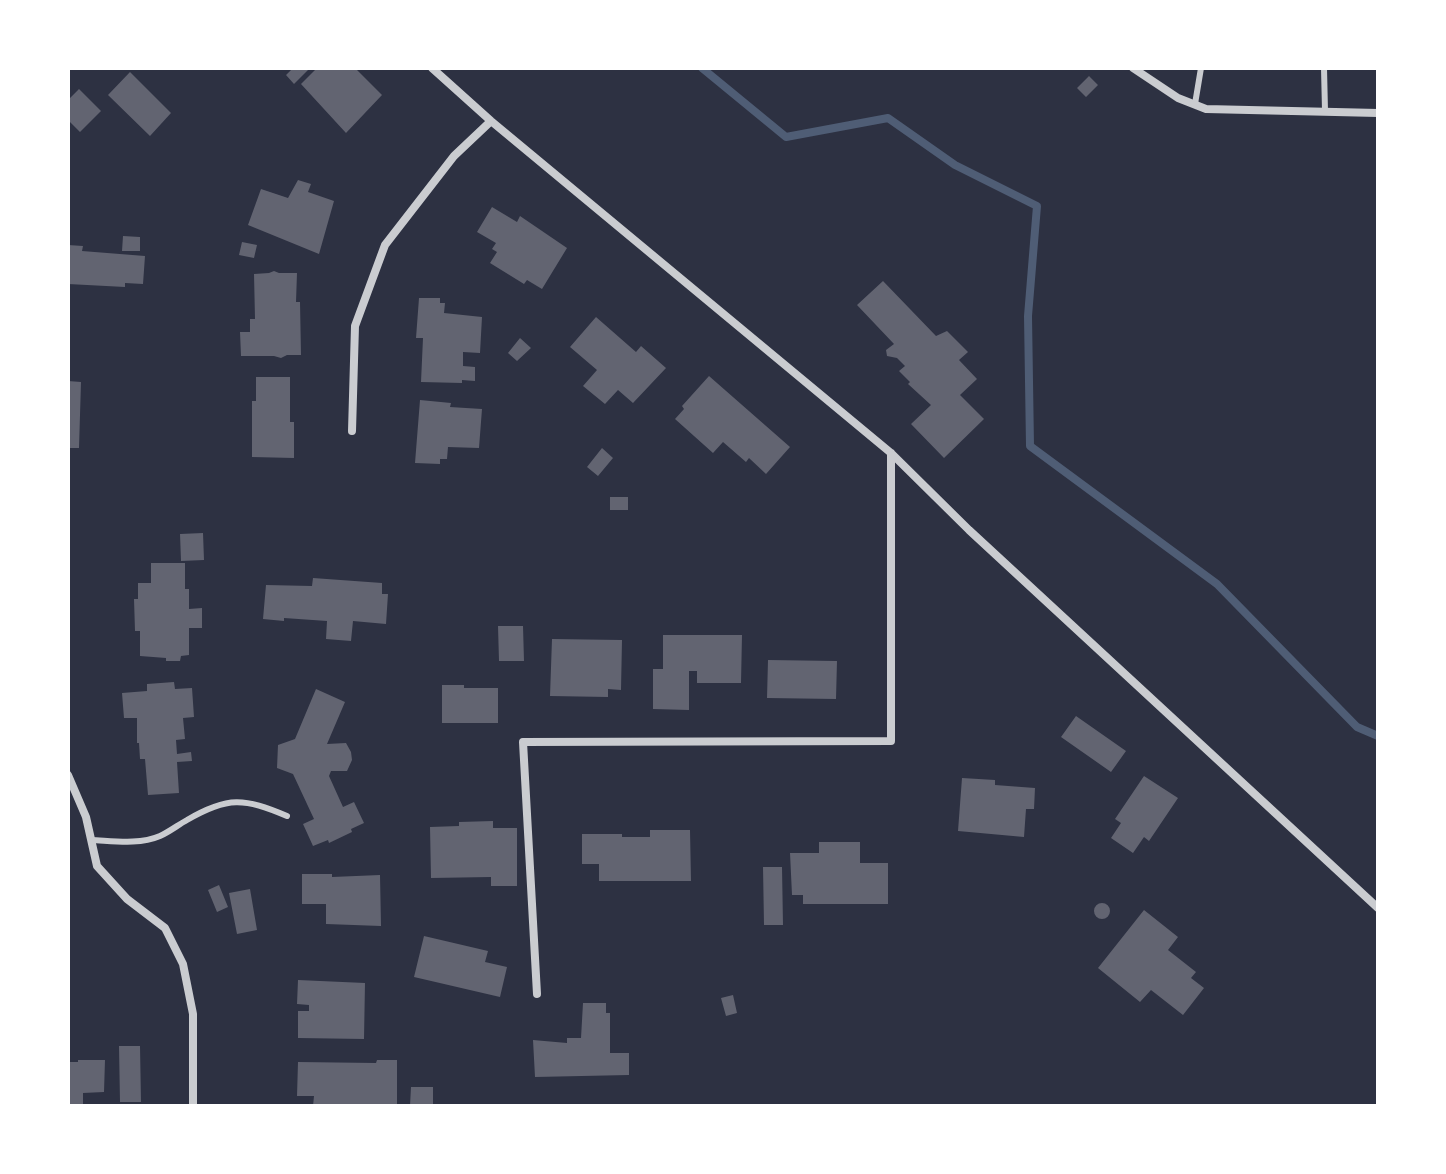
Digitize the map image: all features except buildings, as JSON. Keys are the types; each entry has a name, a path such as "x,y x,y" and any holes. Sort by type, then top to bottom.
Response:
{"street":[{"path":"432,68 491,121 891,453 969,530 1378,908"},
{"path":"1133,68 1178,98 1206,109 1378,113"},
{"path":"352,431 355,326 385,245 454,156 491,121"},
{"path":"537,994 523,742 891,741 891,453"},
{"path":"68,775 86,817 97,866 127,899 165,928 183,964 193,1014 193,1106"}],"lane":[{"path":"1195,104 1201,68"},
{"path":"1324,68 1325,111"},
{"path":"91,840 141,841 160,836 222,802 236,800 258,804 287,816"}],"waterway":[{"path":"702,68 786,137 888,118 955,165 1037,206 1028,316 1030,446 1217,584 1357,727 1378,736"}]}
